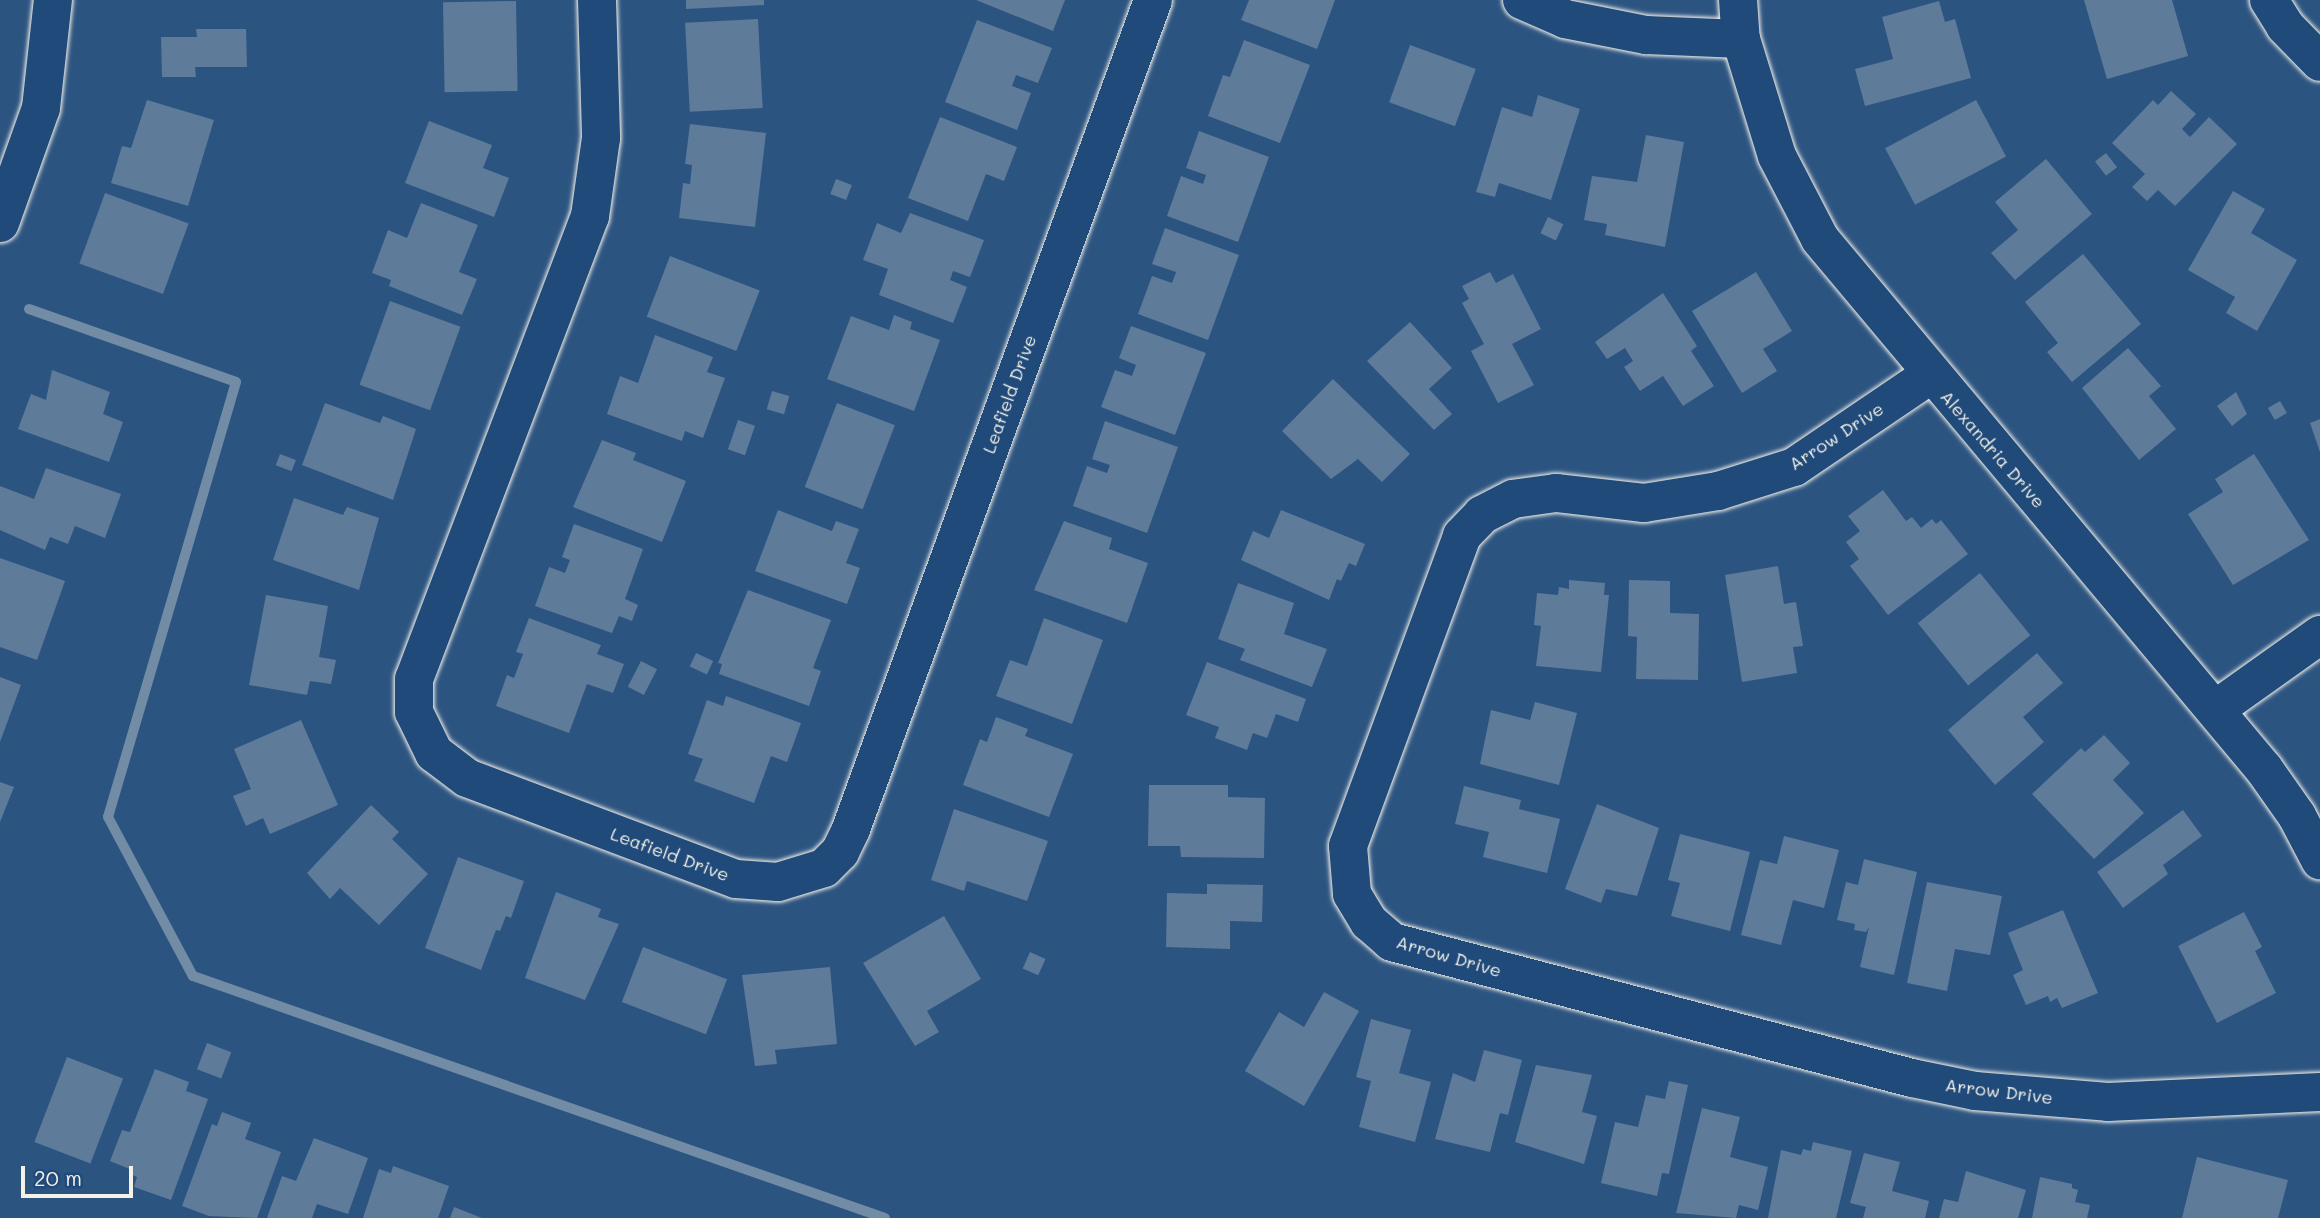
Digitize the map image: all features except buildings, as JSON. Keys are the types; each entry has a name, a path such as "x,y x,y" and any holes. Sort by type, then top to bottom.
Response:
{"street":[{"path":"0,223 41,108 53,0"},
{"name":"Leafield Drive","path":"597,0 601,138 590,216 414,679 414,712 434,752 467,778 736,879 778,882 824,868 840,852 851,829 1153,0"},
{"path":"1522,0 1564,19 1646,35 1741,39"},
{"name":"Alexandria Drive","path":"1738,0 1741,39 1777,156 1820,239 1930,375 2216,709 2297,816 2320,860"},
{"path":"2269,0 2285,26 2320,62"},
{"name":"Arrow Drive","path":"1930,375 1794,467 1718,491 1644,503 1556,494 1513,499 1482,515 1462,536 1348,846 1352,894 1369,922 1392,942 1912,1079 1975,1091 2108,1102 2320,1092"},
{"path":"2216,709 2320,635"}],"waterway":[{"path":"29,309 236,382 108,817 193,976 885,1218"}]}
